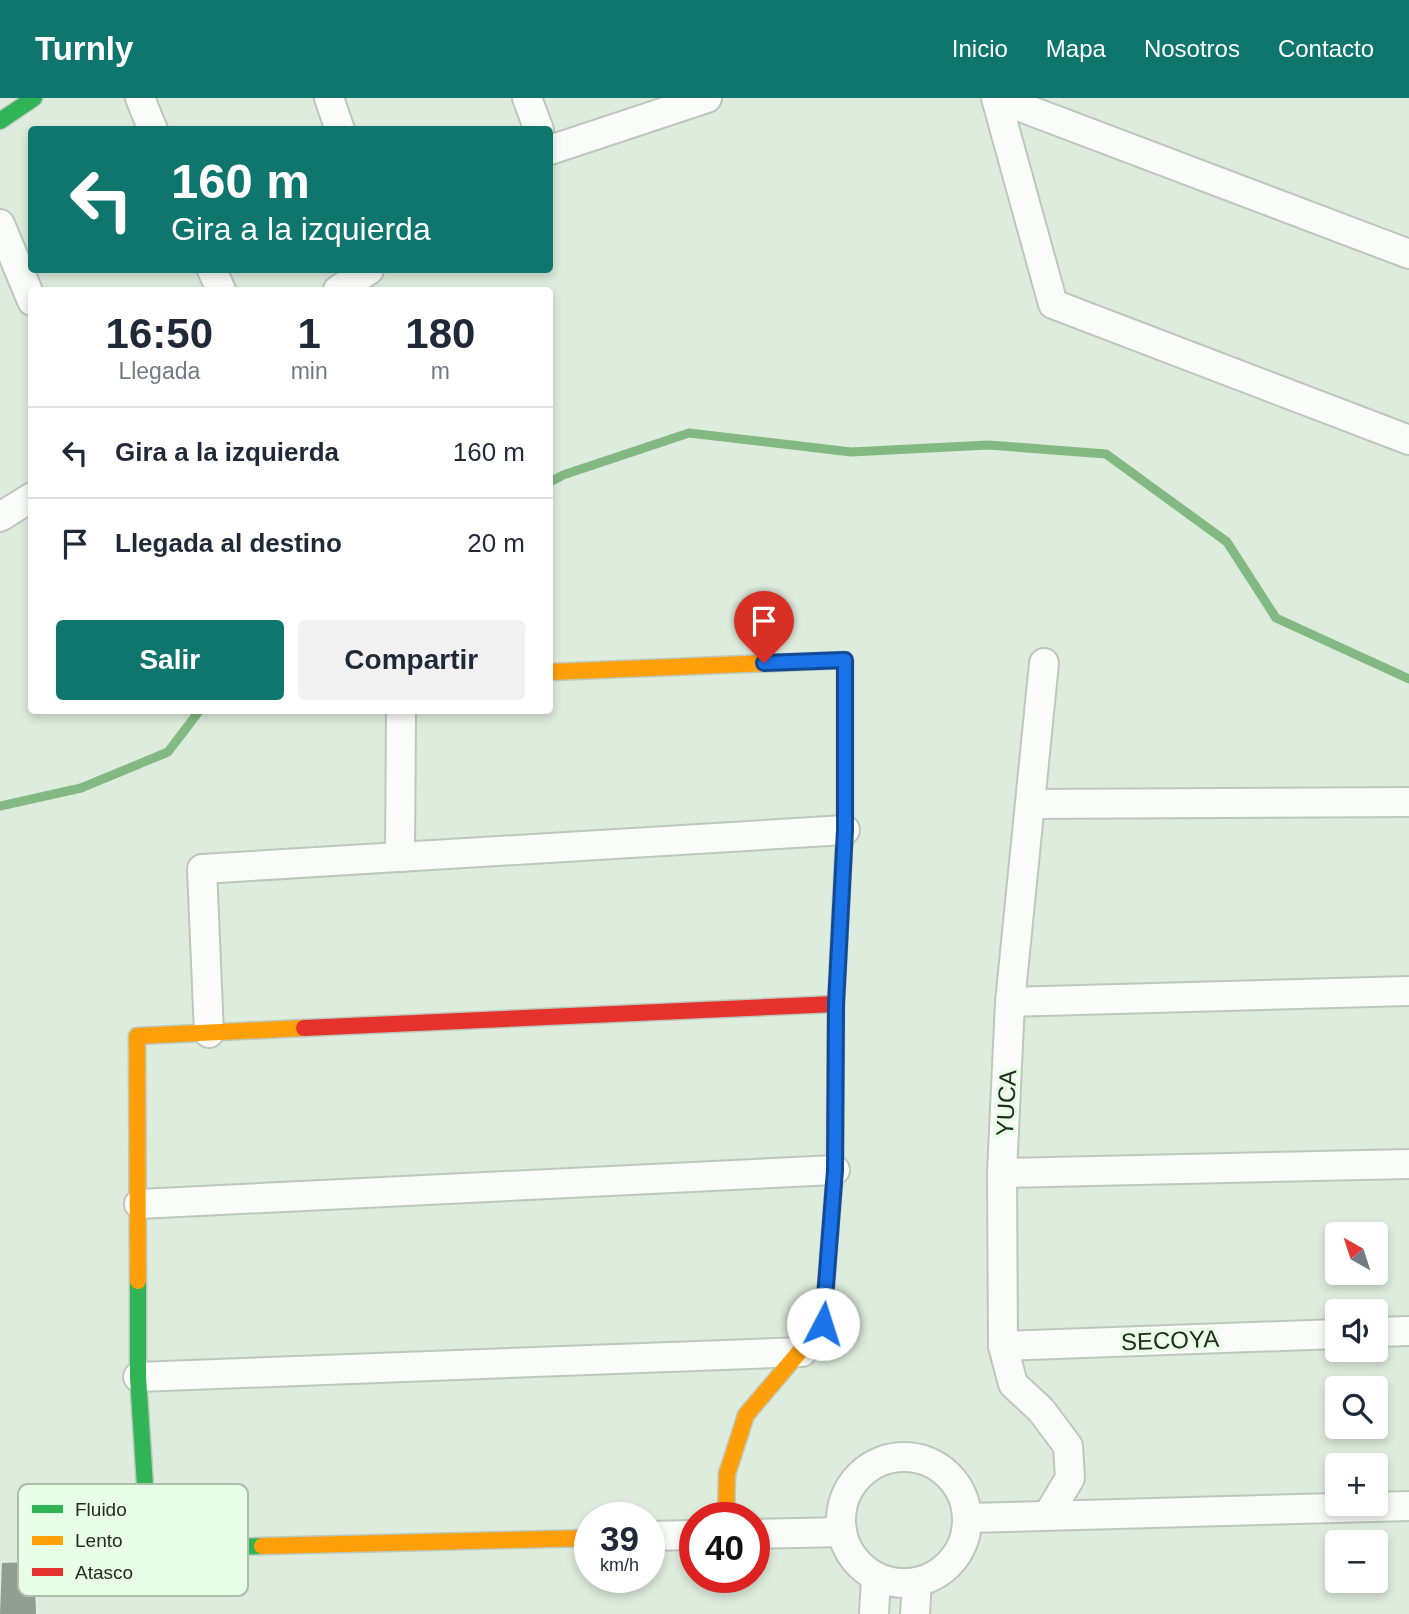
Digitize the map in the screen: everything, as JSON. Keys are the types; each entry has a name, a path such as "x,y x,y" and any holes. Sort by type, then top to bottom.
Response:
{"street":[{"path":"0,121 34,98"},
{"path":"140,98 151,126"},
{"path":"329,98 339,126"},
{"path":"527,98 538,126"},
{"path":"553,149 707,98"},
{"path":"997,98 1409,254"},
{"path":"997,98 1053,304 1409,440"},
{"path":"0,224 28,291"},
{"path":"343,287 364,273"},
{"path":"0,517 28,499"},
{"path":"553,672 845,660 845,830 836,1004 835,1170 823,1324 746,1415 727,1474 726,1502"},
{"name":"YUCA","path":"1044,663 1010,1002 1002,1173 1003,1346 1013,1384 1041,1410 1068,1446 1070,1478 1048,1516"},
{"path":"400,857 401,714"},
{"path":"1031,804 1409,802"},
{"path":"209,1032 202,869 845,830"},
{"path":"1010,1002 1409,991"},
{"path":"145,1484 138,1377 137,1036 836,1004"},
{"path":"1002,1173 1409,1164"},
{"path":"139,1204 835,1170"},
{"path":"1388,1332 1409,1331"},
{"name":"SECOYA","path":"1003,1346 1325,1334"},
{"path":"138,1377 802,1352"},
{"path":"914,1457 934,1464 951,1478 963,1496 968,1518 964,1539 954,1559 937,1573 917,1582 895,1583 876,1577 860,1566 849,1550 842,1532 841,1512 847,1493 858,1477 873,1465 891,1458 914,1457"},
{"path":"968,1518 1409,1506"},
{"path":"770,1534 842,1532"},
{"path":"248,1546 574,1538"},
{"path":"874,1614 876,1577"},
{"path":"915,1614 917,1582"}],"building":[{"path":"18,1562 18,1596 35,1596 36,1614 0,1614 2,1563"}],"waterway":[{"path":"553,480 689,433 851,452 988,445 1106,454 1227,542 1276,618 1409,679"},
{"path":"0,806 81,788 168,752 197,714"}],"traffic: fast":[{"path":"0,121 34,98"},
{"path":"138,1281 138,1377 145,1484"},
{"path":"248,1546 262,1546"}],"traffic: slow":[{"path":"553,672 845,660 845,822"},
{"path":"138,1281 137,1036 304,1028"},
{"path":"726,1502 727,1474 746,1415 823,1324 830,1234"},
{"path":"262,1546 574,1538"}],"traffic: jam":[{"path":"830,1234 835,1170 836,1004 845,822"},
{"path":"304,1028 836,1004"}],"route":[{"path":"764,663 845,660 845,830 836,1004 835,1170 823,1324"}]}
